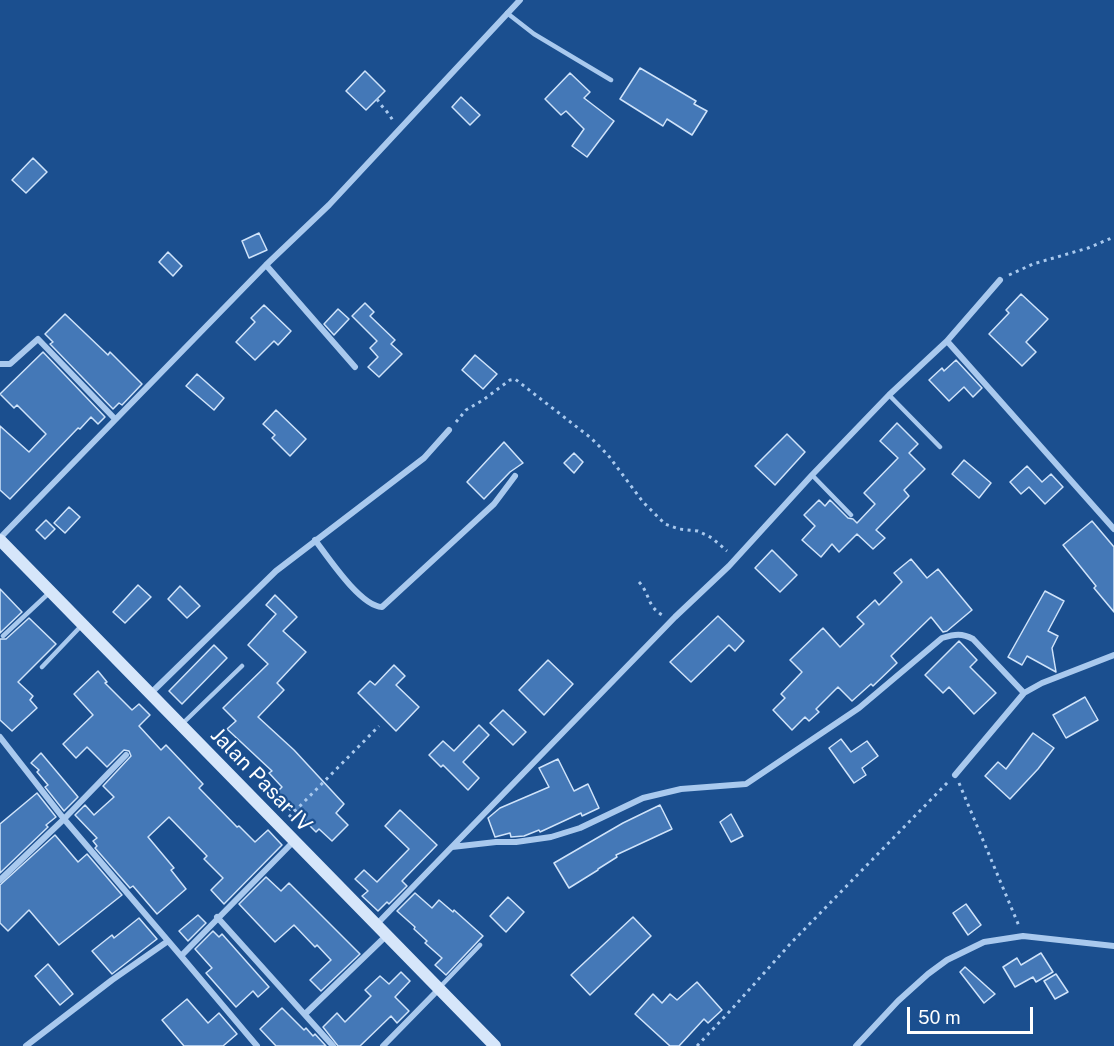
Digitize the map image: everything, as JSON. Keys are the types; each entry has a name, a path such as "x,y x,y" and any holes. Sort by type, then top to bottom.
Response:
{"street":[{"path":"0,539 266,265 329,205 520,0"},
{"path":"266,265 355,367"},
{"path":"376,925 671,620 736,558 889,395 947,341 1000,280"},
{"path":"0,364 10,364 38,339 115,419"},
{"path":"947,341 1114,529"},
{"path":"150,694 276,571 424,458 449,430"},
{"path":"315,540 355,590 369,603 382,607 494,504 515,476"},
{"name":"Jalan Pasar IV","path":"0,539 495,1046"},
{"path":"452,847 551,837 580,828 643,798 681,789 746,784 859,708 942,638 954,634 963,634 974,639 1024,693"},
{"path":"955,775 1024,693 1042,683 1114,655"},
{"path":"0,737 64,819 257,1046"},
{"path":"0,880 126,755"},
{"path":"181,956 294,841"},
{"path":"217,917 333,1046"},
{"path":"305,1014 386,936"},
{"path":"856,1046 898,1001 928,974 947,960 984,942 1023,936 1114,946"},
{"path":"26,1046 112,980 168,941"},
{"path":"383,1046 438,990"}],"lane":[{"path":"507,13 534,34 611,80"},
{"path":"889,395 940,447"},
{"path":"812,475 851,515"},
{"path":"3,636 51,591"},
{"path":"42,668 82,624"},
{"path":"181,725 242,666"},
{"path":"438,990 480,945"}],"path":[{"path":"377,99 399,130"},
{"path":"1000,280 1033,264 1060,258 1114,237"},
{"path":"449,430 466,410 510,380 515,379 608,454 643,502 665,524 679,529 698,531 712,538 736,558"},
{"path":"639,582 646,591 650,606 671,620"},
{"path":"279,826 379,726"},
{"path":"697,1046 791,943 955,775 1023,936"}],"building":[{"path":"640,68 696,101 694,104 707,111 692,135 667,119 663,126 620,99"},
{"path":"365,71 385,91 366,110 346,91"},
{"path":"570,73 590,92 584,98 614,121 587,157 572,146 584,129 566,111 561,115 545,99"},
{"path":"461,97 480,115 470,125 452,107"},
{"path":"33,158 47,172 26,193 12,180"},
{"path":"259,233 267,250 249,258 242,241"},
{"path":"168,252 182,266 173,276 159,262"},
{"path":"1021,294 1048,319 1026,342 1036,352 1022,366 989,334 1009,313 1006,310"},
{"path":"365,303 374,312 370,316 395,340 391,344 402,354 379,377 368,367 378,357 370,348 377,341 352,316"},
{"path":"264,305 291,331 278,345 274,341 255,360 236,342 255,322 251,318"},
{"path":"338,309 349,319 334,335 324,324"},
{"path":"65,314 108,355 110,352 142,384 122,405 119,403 113,409 50,344 53,342 45,334"},
{"path":"43,352 105,417 98,424 91,417 80,429 78,428 10,499 0,490 0,426 29,452 46,434 17,405 14,408 0,394"},
{"path":"475,355 497,374 483,389 462,370"},
{"path":"956,360 982,388 973,397 964,387 949,401 929,380 942,368 944,371"},
{"path":"197,374 224,398 214,410 186,386"},
{"path":"276,410 306,439 290,456 272,438 275,435 263,424"},
{"path":"897,423 918,444 909,453 925,469 904,490 909,496 876,530 885,538 873,549 857,534 839,552 832,544 821,557 802,540 815,526 804,515 819,500 825,506 830,500 848,518 857,523 875,504 864,493 898,458 880,441"},
{"path":"787,434 805,452 775,485 755,466"},
{"path":"504,442 523,463 510,472 484,499 467,482"},
{"path":"574,453 583,462 574,473 564,463"},
{"path":"964,460 991,483 979,498 952,474"},
{"path":"1027,466 1042,482 1051,474 1063,487 1045,504 1029,487 1021,494 1010,482"},
{"path":"69,507 80,517 65,533 54,523"},
{"path":"46,520 55,529 45,539 36,530"},
{"path":"1092,521 1114,547 1114,612 1063,545"},
{"path":"772,550 797,575 780,592 755,568"},
{"path":"911,559 927,578 938,569 972,610 943,632 931,617 891,656 897,663 873,686 871,684 852,701 838,687 816,709 819,712 809,721 805,717 792,730 773,710 785,698 781,694 802,672 790,660 823,628 840,647 864,624 857,617 875,600 879,605 902,582 894,573"},
{"path":"138,585 151,597 125,623 113,612"},
{"path":"180,586 200,606 187,618 168,599"},
{"path":"0,589 22,612 0,633"},
{"path":"1045,591 1064,601 1048,631 1058,636 1052,648 1056,672 1027,656 1022,665 1008,657"},
{"path":"275,595 297,617 283,631 306,652 277,683 284,690 258,717 294,750 344,804 336,813 348,825 332,841 319,829 316,832 275,794 282,787 269,773 272,771 227,729 236,721 223,708 268,664 248,645 276,614 266,605"},
{"path":"718,616 744,641 735,651 729,645 691,682 670,662"},
{"path":"29,618 56,644 18,682 33,696 30,700 37,708 12,731 0,720 0,639 6,639"},
{"path":"959,641 977,660 970,667 996,693 974,714 949,687 943,693 925,675"},
{"path":"214,645 227,658 182,704 169,691"},
{"path":"548,660 573,684 544,715 519,690"},
{"path":"394,665 405,676 396,685 419,707 396,731 358,693 370,681 375,685"},
{"path":"98,671 107,682 105,683 132,710 139,704 150,715 139,726 161,750 166,745 203,784 199,788 237,827 239,826 255,842 268,830 282,845 224,904 211,890 223,878 204,859 207,856 169,817 148,837 174,868 171,870 186,889 157,914 133,886 130,888 95,848 97,846 93,841 97,838 75,815 85,805 94,815 114,797 103,786 131,756 129,751 124,750 107,767 87,747 76,758 63,744 93,715 74,694"},
{"path":"1085,697 1098,720 1066,738 1053,715"},
{"path":"503,710 526,732 513,745 490,723"},
{"path":"479,725 489,735 463,762 479,778 468,790 443,765 441,767 429,755 443,741 454,751"},
{"path":"1033,733 1054,748 1010,799 985,776 998,762 1006,769"},
{"path":"841,739 851,752 867,741 878,756 862,768 866,775 854,783 829,748"},
{"path":"41,753 78,797 64,811 45,787 48,785 37,772 39,770 31,763"},
{"path":"558,759 574,791 588,784 599,808 582,816 581,813 540,832 539,830 524,836 511,837 510,833 495,837 488,818 500,808 549,787 539,768"},
{"path":"37,793 56,817 0,873 0,824"},
{"path":"660,805 672,829 616,855 617,857 569,888 554,863 623,823"},
{"path":"400,810 437,845 402,881 407,886 389,904 387,902 378,911 362,896 368,891 355,879 364,870 377,882 409,849 385,826"},
{"path":"731,814 743,836 731,842 720,822"},
{"path":"55,835 78,862 87,854 122,895 59,945 29,910 8,931 0,923 0,885"},
{"path":"266,877 281,891 289,883 360,954 321,991 310,980 331,960 317,945 315,947 294,925 275,942 239,904"},
{"path":"415,893 432,908 439,900 483,936 446,975 435,965 442,958 425,943 427,941 414,929 415,927 397,911"},
{"path":"508,897 524,912 506,932 490,916"},
{"path":"966,904 981,925 968,935 953,913"},
{"path":"198,915 206,923 188,941 179,931"},
{"path":"633,917 651,936 590,995 571,975"},
{"path":"139,918 157,939 112,974 92,951 112,935 114,938"},
{"path":"213,931 219,937 222,934 269,987 258,997 253,991 236,1007 206,973 212,968 195,949"},
{"path":"1041,953 1053,972 1036,982 1033,977 1015,987 1003,967 1017,958 1021,965"},
{"path":"48,964 73,994 60,1005 35,976"},
{"path":"965,967 995,994 984,1003 960,972"},
{"path":"401,972 410,981 395,997 409,1011 397,1023 391,1016 360,1046 338,1046 323,1027 337,1013 345,1022 371,996 365,990 380,976 389,984"},
{"path":"1056,974 1068,992 1055,999 1044,981"},
{"path":"697,982 722,1010 708,1023 704,1019 679,1046 670,1046 635,1014 653,994 662,1003 670,994 677,1000"},
{"path":"187,999 208,1023 219,1013 237,1034 223,1046 184,1046 162,1020"},
{"path":"282,1008 304,1030 306,1028 313,1036 315,1034 326,1046 276,1046 260,1029"}]}
